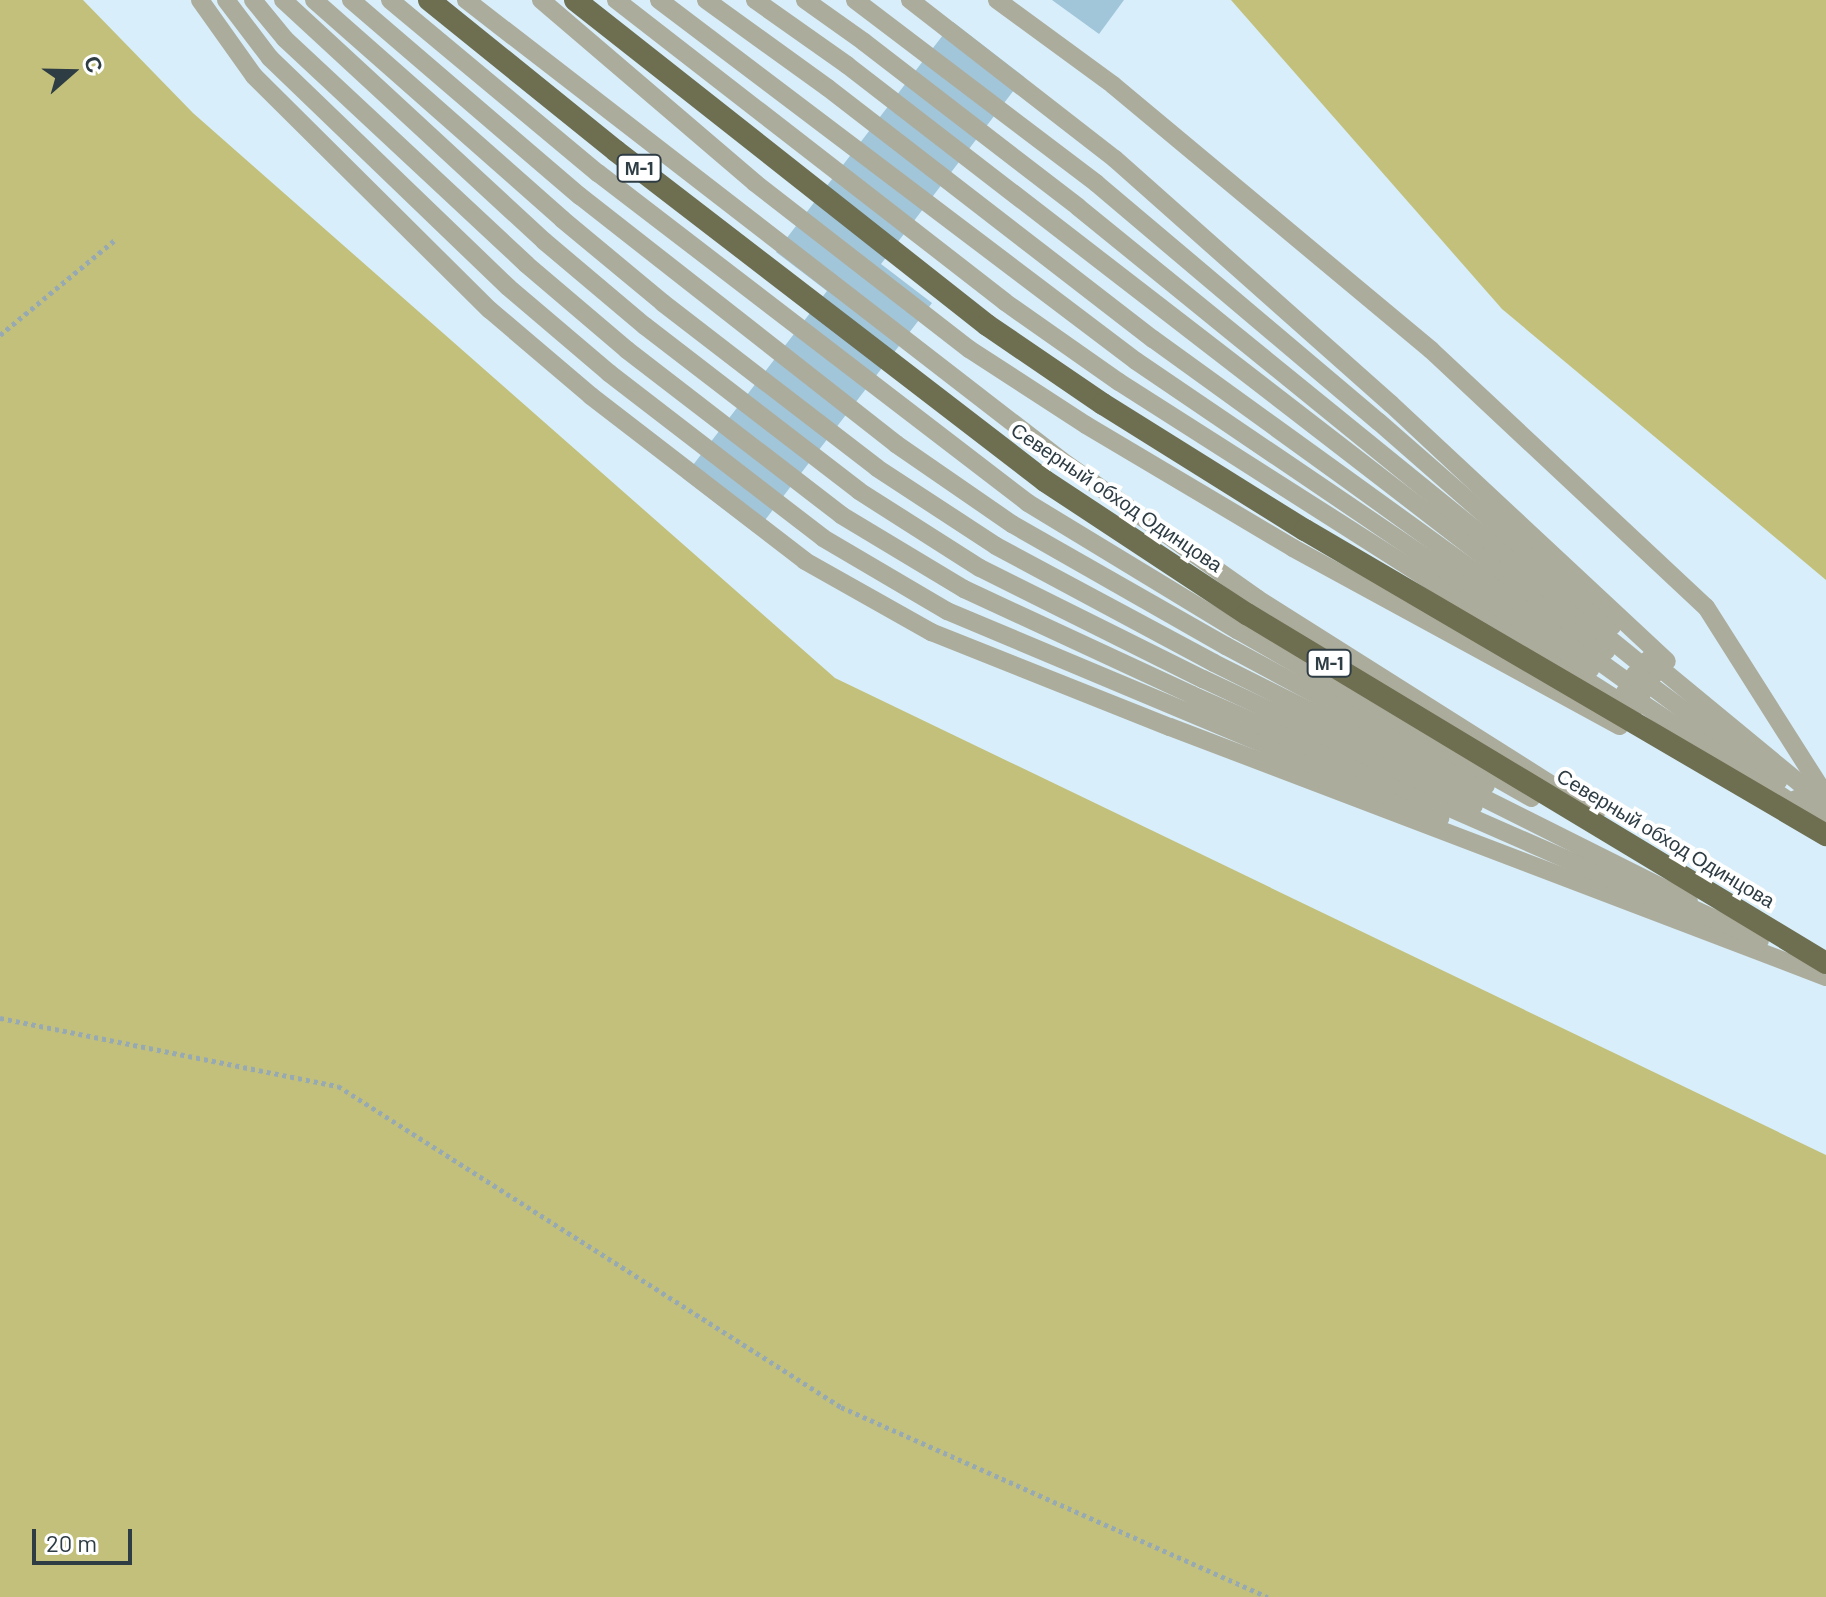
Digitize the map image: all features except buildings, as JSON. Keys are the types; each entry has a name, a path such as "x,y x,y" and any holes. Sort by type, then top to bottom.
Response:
{"highway":[{"name":"Северный обход Одинцова","path":"429,0 616,151 1045,481 1247,614 1826,969"},
{"path":"575,0 987,325 1103,404 1305,530 1826,818"}],"lane":[{"path":"200,0 254,76 490,310 591,396 805,561 931,632 1199,739 1826,969"},
{"path":"226,0 270,58 508,287 609,373 823,538 947,611 1181,711 1826,969"},
{"path":"253,0 285,39 526,264 627,350 841,515 964,589 1192,695 1826,969"},
{"path":"283,0 544,241 645,326 859,491 953,551 1203,679 1826,969"},
{"path":"314,0 663,303 877,468 996,546 1214,663 1826,969"},
{"path":"351,0 682,278 896,444 1012,524 1226,646 1826,969"},
{"path":"390,0 598,173 1028,503 1237,630 1826,969"},
{"path":"466,0 1061,460 1258,599 1826,969"},
{"path":"541,0 755,183 969,349 1086,425 1293,548 1826,818"},
{"path":"616,0 1005,302 1119,382 1331,520 1826,818"},
{"path":"659,0 1136,361 1826,818"},
{"path":"706,0 828,88 1153,339 1826,818"},
{"path":"755,0 847,65 1170,317 1826,818"},
{"path":"805,0 1078,207 1826,818"},
{"path":"855,0 1096,183 1379,422 1826,818"},
{"path":"910,0 1115,159 1391,404 1659,654 1826,818"},
{"path":"997,0 1113,85 1431,350 1706,607 1826,818"}],"path":[{"path":"0,335 116,239"},
{"path":"0,1018 338,1086 841,1407 1268,1597"}],"shaded area":[{"path":"0,0 83,0 193,113 835,678 1826,1155 1826,1597 0,1597"},
{"path":"1231,0 1826,0 1826,580 1502,309"}]}
